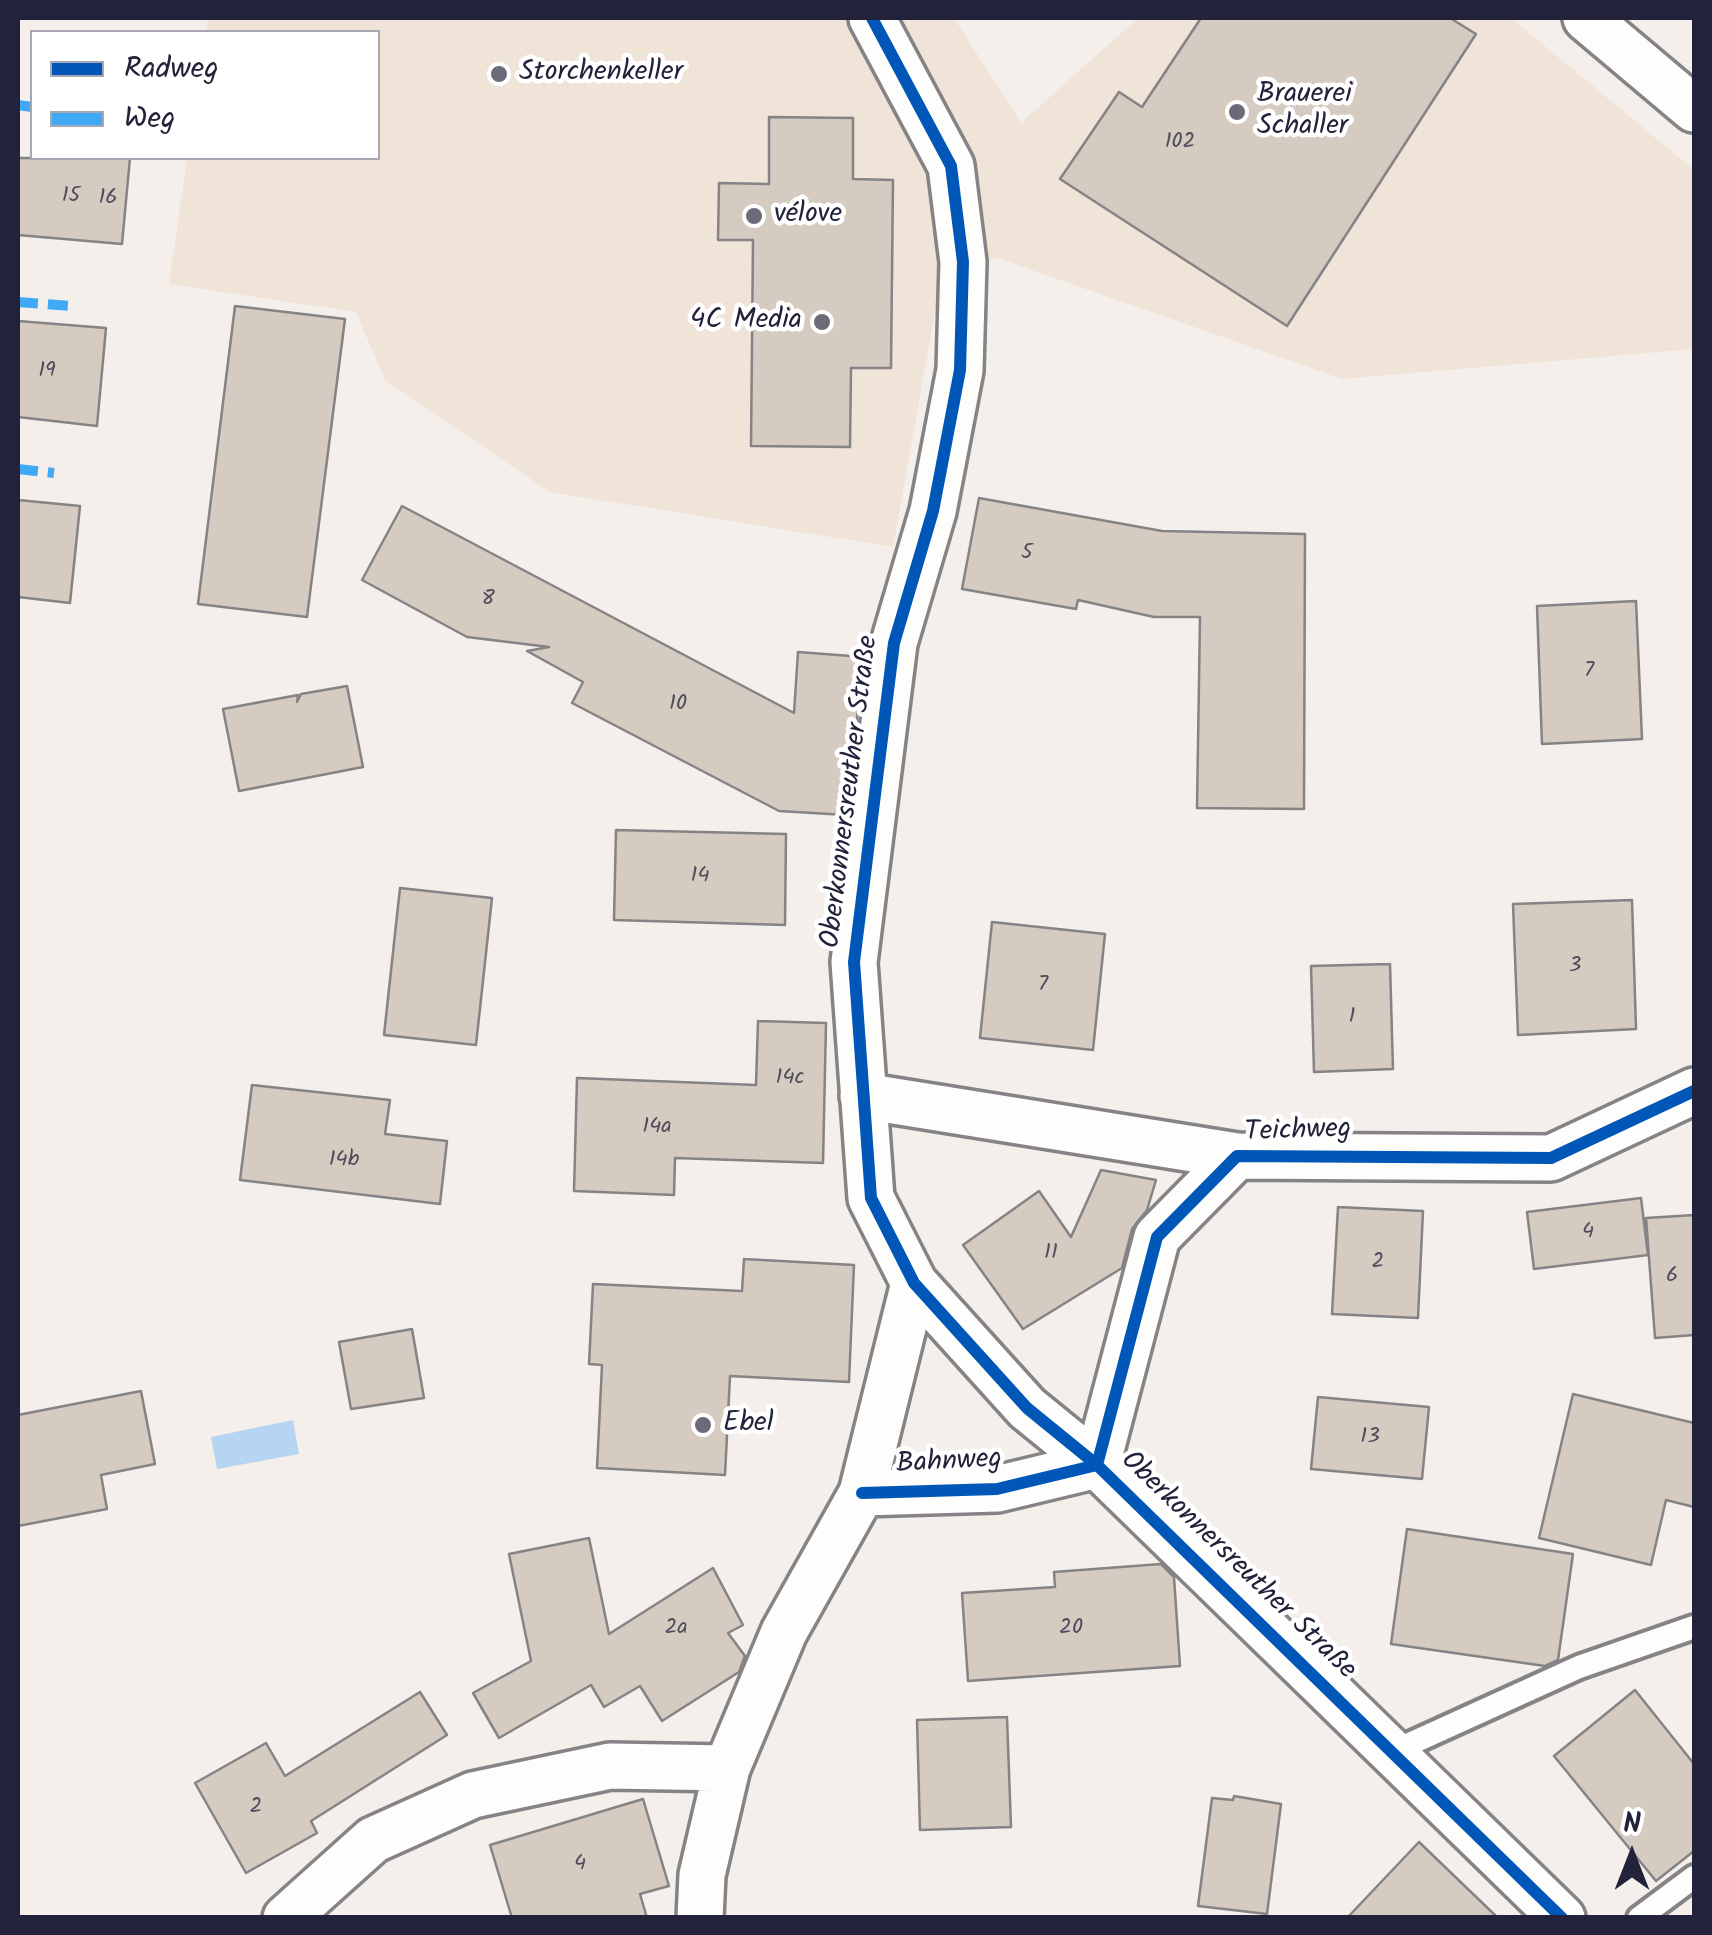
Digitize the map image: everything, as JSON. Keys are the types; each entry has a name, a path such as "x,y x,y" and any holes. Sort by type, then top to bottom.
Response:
{"street":[{"name":"Oberkonnersreuther Straße","path":"872,18 951,166 963,262 960,370 932,511 894,643 854,962 871,1198 914,1283 1027,1408 1097,1465 1562,1918"},
{"path":"1586,18 1694,109"},
{"name":"Teichweg","path":"863,1096 1237,1156 1551,1158 1694,1092"},
{"name":"Teichweg","path":"1097,1465 1158,1237 1237,1156"},
{"path":"862,1493 914,1283"},
{"name":"Bahnweg","path":"700,1918 702,1875 727,1768 784,1632 862,1493 996,1490 1097,1465"},
{"path":"286,1918 373,1840 473,1795 610,1766 727,1768"}],"lane":[{"path":"1392,1752 1580,1667 1694,1627"},
{"path":"1639,1918 1694,1877"}],"shaded area":[{"path":"208,18 954,18 1021,123 1138,18 1511,18 1694,170 1694,349 1342,379 995,257 939,290 893,547 550,492 385,380 356,312 169,284 187,160 380,160 380,30 206,30"}],"water":[{"path":"293,1420 299,1454 217,1469 211,1437"}],"building":[{"path":"1201,18 1450,18 1476,34 1287,326 1060,179 1119,92 1142,107"},
{"name":"4C Media","path":"769,117 853,118 853,179 893,180 891,368 851,368 850,447 751,446 753,240 718,240 719,183 769,184"},
{"path":"18,158 130,160 122,244 18,235"},
{"path":"235,306 345,319 307,617 198,604"},
{"path":"18,321 106,328 97,426 18,417"},
{"path":"979,498 1162,531 1305,534 1304,809 1197,808 1200,617 1154,617 1078,600 1076,609 962,589"},
{"path":"18,500 80,506 70,603 18,597"},
{"path":"402,506 794,713 798,652 864,657 846,815 779,811 572,703 583,682 527,651 549,647 467,637 362,580"},
{"path":"1636,601 1642,739 1542,744 1537,606"},
{"path":"347,686 363,767 239,791 223,709 298,695 297,702 301,694"},
{"path":"616,830 786,834 785,925 614,920"},
{"path":"400,888 492,898 476,1045 384,1035"},
{"path":"1632,900 1636,1029 1518,1035 1513,904"},
{"path":"992,922 1105,934 1093,1050 980,1038"},
{"path":"1390,964 1393,1069 1314,1072 1311,966"},
{"path":"758,1021 826,1023 823,1163 675,1158 674,1195 574,1191 577,1078 756,1085"},
{"path":"252,1085 390,1100 385,1134 447,1141 440,1204 240,1180"},
{"path":"1101,1170 1156,1180 1147,1210 1132,1229 1122,1268 1023,1329 963,1245 1039,1191 1071,1237"},
{"path":"1641,1198 1648,1255 1534,1269 1527,1212"},
{"path":"1338,1207 1423,1211 1418,1318 1332,1314"},
{"path":"1694,1215 1694,1335 1655,1338 1646,1218"},
{"path":"744,1259 854,1265 849,1382 730,1376 725,1475 597,1468 602,1365 589,1364 593,1284 742,1291"},
{"path":"412,1329 424,1398 351,1409 339,1342"},
{"path":"141,1391 155,1464 101,1475 107,1509 18,1526 18,1415"},
{"path":"1573,1394 1694,1423 1694,1507 1666,1500 1651,1565 1539,1538"},
{"path":"1318,1397 1429,1407 1422,1479 1311,1469"},
{"path":"1407,1529 1573,1554 1558,1660 1545,1666 1391,1644"},
{"path":"589,1538 609,1634 713,1568 743,1625 728,1633 745,1656 739,1672 662,1721 640,1686 604,1707 591,1685 499,1738 473,1693 531,1661 509,1554"},
{"path":"1161,1564 1174,1577 1180,1666 968,1681 962,1593 1055,1587 1054,1572"},
{"path":"1635,1690 1694,1764 1694,1851 1656,1881 1554,1756"},
{"path":"420,1692 447,1735 311,1821 317,1833 246,1873 195,1783 266,1743 285,1776"},
{"path":"1007,1717 1011,1827 920,1830 917,1720"},
{"path":"1234,1796 1281,1804 1267,1914 1198,1906 1212,1798 1233,1800"},
{"path":"643,1799 669,1886 640,1894 647,1918 512,1918 490,1845"},
{"path":"1419,1842 1498,1918 1347,1918"}],"marked path":[{"path":"18,105 30,107"},
{"path":"18,302 72,306"},
{"path":"18,469 54,473"}],"cycle path":[{"path":"872,18 951,166 963,262 960,370 933,511 894,643 854,962 871,1198 914,1283 1027,1408 1097,1465 1562,1918"},
{"path":"1097,1465 1157,1237 1237,1156 1551,1158 1694,1091"},
{"path":"862,1493 997,1489 1097,1465"}],"place":[{"name":"Storchenkeller","path":"499,74"},
{"name":"Brauerei Schaller","path":"1237,112"},
{"name":"vélove","path":"754,216"},
{"name":"4C Media","path":"822,322"},
{"name":"Ebel","path":"703,1425"}]}
